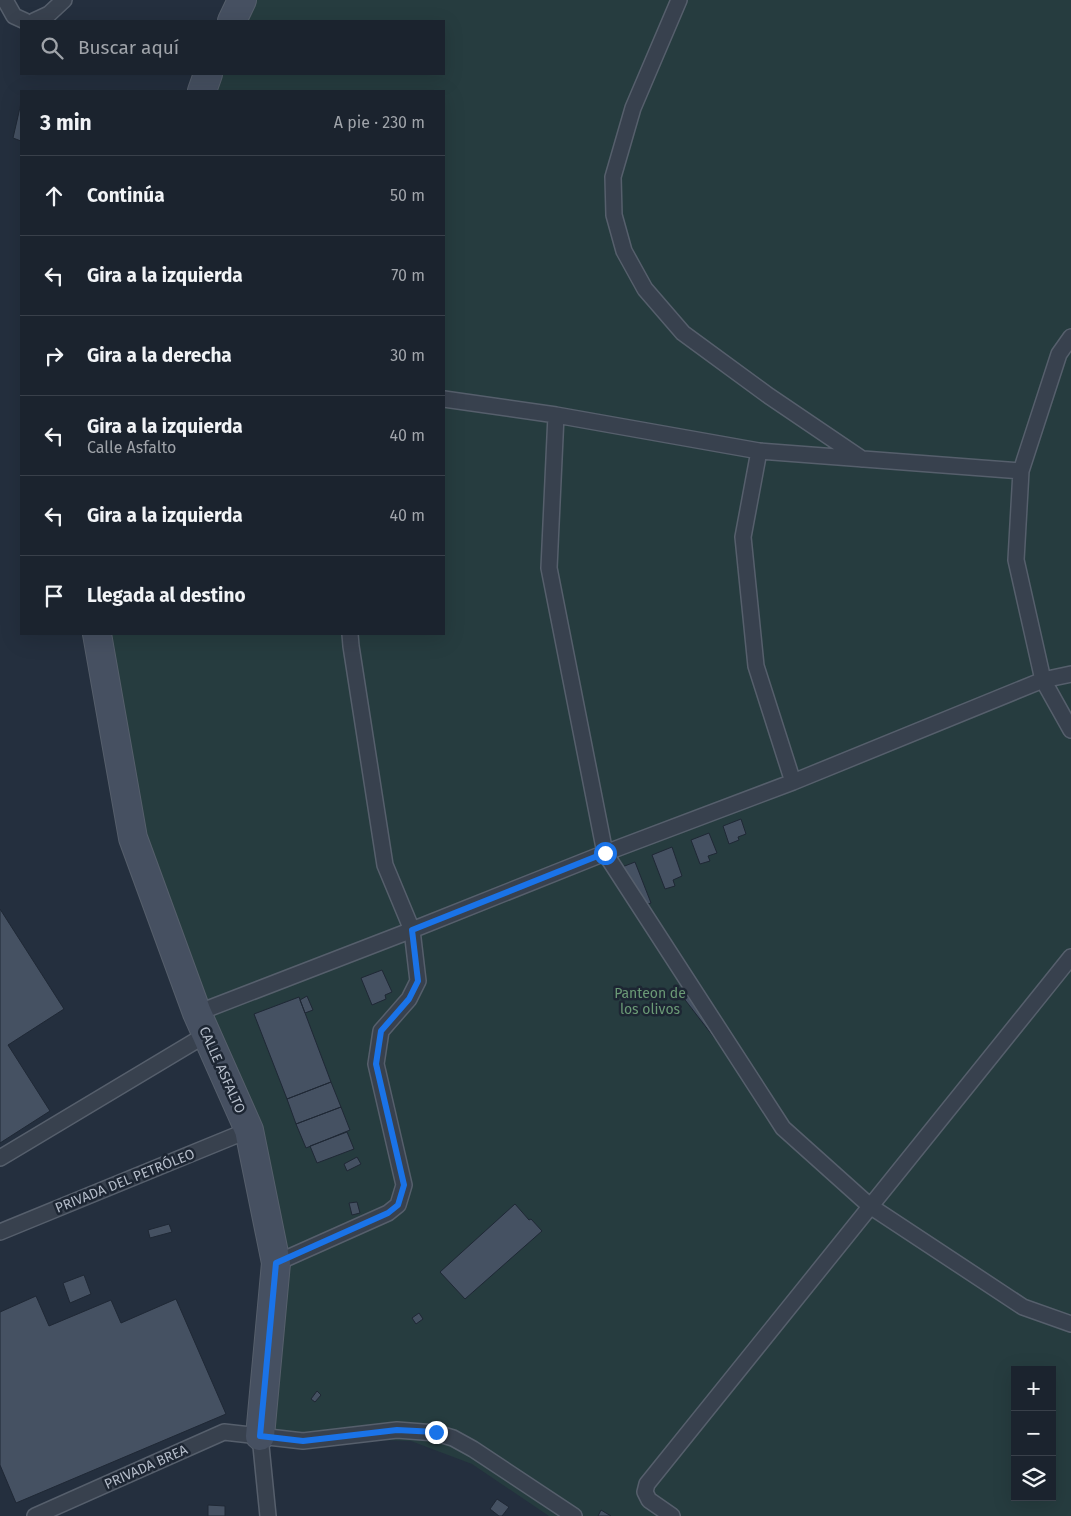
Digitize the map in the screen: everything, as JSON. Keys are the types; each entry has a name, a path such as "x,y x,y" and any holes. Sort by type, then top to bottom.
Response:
{"street":[{"path":"232,20 242,0"},
{"path":"202,90 208,75"},
{"name":"CALLE ASFALTO","path":"97,635 134,838 202,1024 249,1130 276,1263 260,1436"}],"lane":[{"path":"5,0 14,16 23,20"},
{"path":"36,20 49,14 64,0"},
{"path":"679,0 633,108 613,177 614,215 624,251 645,289 683,333 769,396 862,458"},
{"path":"1071,336 1059,354 1021,471 1016,560 1043,680 1071,730"},
{"path":"445,399 556,415 759,451 1021,471"},
{"path":"556,415 549,568 605,853 783,1128 870,1206 1023,1307 1071,1324"},
{"path":"759,451 742,537 756,666 793,782"},
{"path":"276,1263 388,1213 398,1205 404,1185 376,1064 381,1031 409,999 418,981 412,930 386,865 350,635"},
{"path":"0,1158 202,1024 412,930 605,853 793,782 1043,680 1071,674"},
{"path":"672,1516 649,1500 645,1492 647,1484 1071,958"},
{"name":"PRIVADA DEL PETRÓLEO","path":"0,1232 249,1130"},
{"name":"PRIVADA BREA","path":"35,1516 224,1432 303,1441 397,1430 436,1432 453,1438 473,1449 574,1516"},
{"name":"CALLE ASFALTO","path":"260,1436 268,1516"}],"green space":[{"name":"Panteon de los olivos","path":"242,0 1071,0 1071,1516 549,1516 472,1464 411,1441 260,1436 276,1263 249,1130 133,838 97,635 445,635 445,90 202,90 208,75 445,75 445,20 232,20"}],"building":[{"path":"20,107 20,141 13,138"},
{"path":"741,819 746,834 738,837 739,840 729,844 723,826"},
{"path":"709,833 717,853 708,856 710,861 700,864 691,840"},
{"path":"672,847 682,876 673,880 675,886 665,889 652,855"},
{"path":"635,862 651,903 642,906 644,910 635,914 617,869"},
{"path":"0,909 64,1009 8,1045 50,1111 0,1143"},
{"path":"382,970 392,992 385,995 386,999 372,1005 361,978"},
{"path":"687,985 724,1034 716,1040 679,992"},
{"path":"307,996 313,1010 305,1013 300,1000"},
{"path":"299,997 331,1082 287,1099 254,1014"},
{"path":"331,1082 341,1107 296,1124 287,1099"},
{"path":"341,1107 350,1130 306,1148 296,1124"},
{"path":"347,1132 354,1149 317,1163 310,1146"},
{"path":"357,1157 361,1164 347,1171 344,1164"},
{"path":"357,1202 360,1213 352,1215 349,1203"},
{"path":"515,1204 542,1231 465,1299 440,1272"},
{"path":"169,1224 172,1232 150,1238 148,1230"},
{"path":"84,1275 91,1294 70,1303 63,1283"},
{"path":"36,1296 49,1326 111,1300 121,1323 176,1299 226,1414 16,1503 0,1465 0,1312"},
{"path":"419,1313 423,1319 416,1324 412,1318"},
{"path":"317,1391 321,1395 315,1402 311,1399"},
{"path":"497,1499 509,1507 502,1516 499,1516 490,1509"},
{"path":"208,1505 225,1506 225,1516 208,1516"},
{"path":"601,1510 611,1516 598,1516"}],"route":[{"path":"436,1432 397,1430 303,1441 260,1436 276,1263 388,1213 398,1205 404,1185 376,1064 381,1031 409,999 418,981 412,930 605,853"}]}
